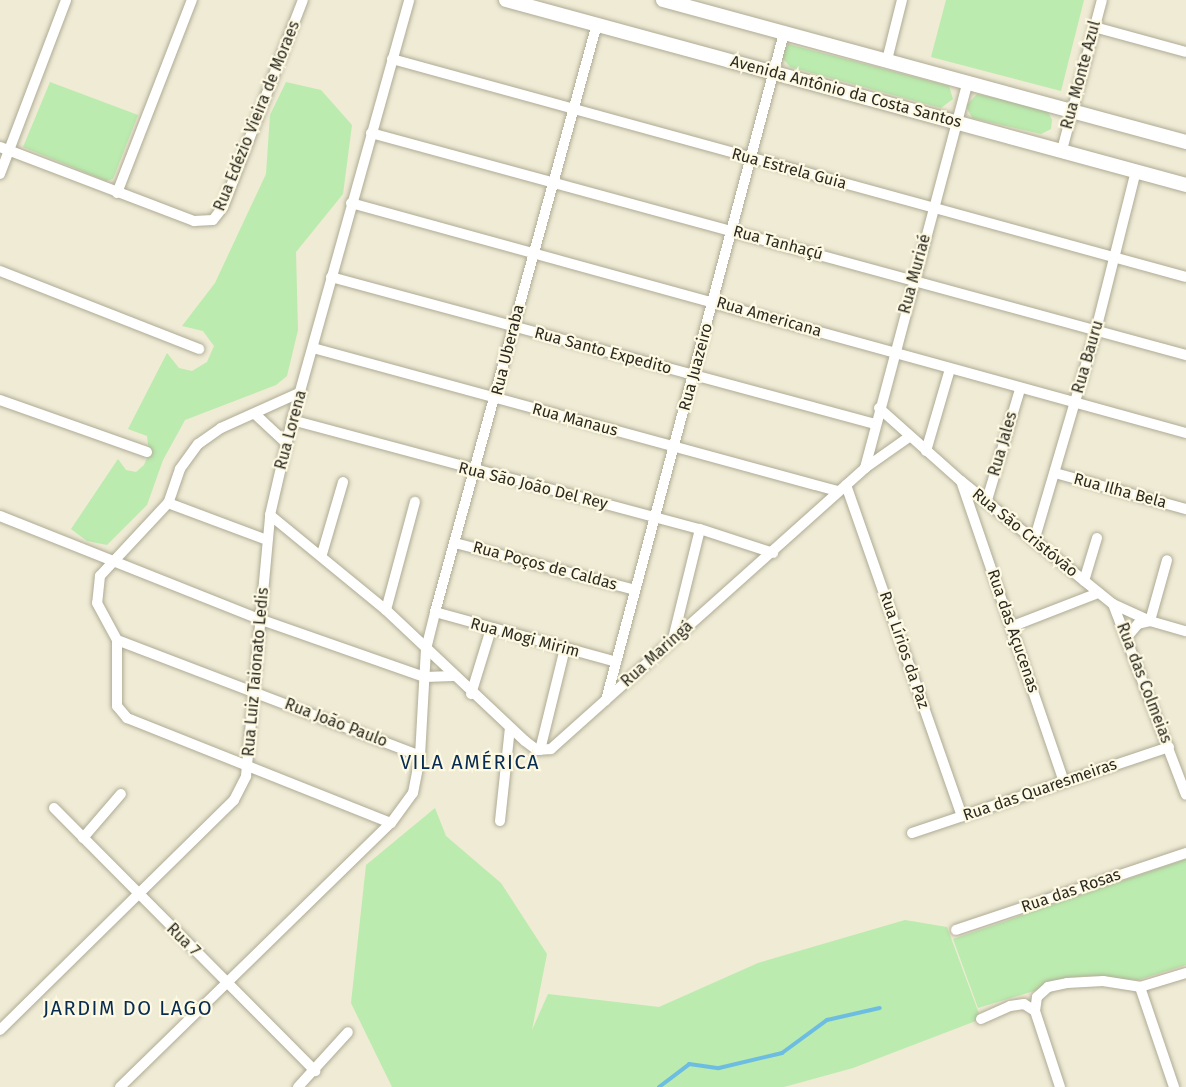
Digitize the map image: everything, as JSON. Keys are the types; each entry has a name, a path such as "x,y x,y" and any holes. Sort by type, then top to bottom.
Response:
{"street":[{"path":"0,174 4,149 66,0"},
{"path":"4,149 117,193 192,0"},
{"name":"Rua Edézio Vieira de Moraes","path":"117,193 202,222 213,220 223,207 303,0"},
{"name":"Rua Lorena","path":"270,515 292,420 409,0"},
{"name":"Avenida Antônio da Costa Santos","path":"506,0 1186,185"},
{"path":"663,0 703,5 784,33 1186,142"},
{"path":"887,60 902,0"},
{"name":"Rua Monte Azul","path":"1062,150 1101,0"},
{"name":"Rua Uberaba","path":"391,823 413,793 420,756 426,649 597,24"},
{"path":"1094,27 1186,52"},
{"name":"Rua Juazeiro","path":"606,700 784,33"},
{"name":"Rua Estrela Guia","path":"392,59 1186,277"},
{"name":"Rua Muriaé","path":"865,468 893,353 968,82"},
{"name":"Rua Tanhaçú","path":"371,133 1186,355"},
{"name":"Rua Bauru","path":"1034,541 1096,330 1136,171"},
{"name":"Rua Americana","path":"351,203 1186,433"},
{"path":"0,271 199,349"},
{"name":"Rua Santo Expedito","path":"331,277 875,424"},
{"name":"Rua Manaus","path":"313,348 675,447 842,488"},
{"path":"926,451 950,369"},
{"name":"Rua Jales","path":"987,500 1020,388"},
{"path":"120,1087 391,823 127,718 117,706 117,640 101,613 96,592 100,576 117,561 168,503 187,456 221,428 301,393"},
{"path":"0,400 147,452"},
{"name":"Rua São Cristóvão","path":"879,408 960,481 987,500 1113,604 1150,621 1186,631"},
{"path":"255,414 286,443"},
{"name":"Rua São João Del Rey","path":"292,420 476,472 700,529 773,553"},
{"path":"773,553 865,468 909,437"},
{"name":"Rua Ilha Bela","path":"1055,473 1186,509"},
{"name":"Rua das Açucenas","path":"960,481 1013,626 1064,781"},
{"path":"322,554 343,482"},
{"name":"Rua Lírios da Paz","path":"842,488 962,816"},
{"path":"386,610 415,502"},
{"path":"168,503 267,540"},
{"path":"270,515 322,554 386,610 471,694 510,728 540,750 565,648"},
{"name":"Rua Luiz Taionato Ledis","path":"0,1030 234,800 248,766 259,619 270,515"},
{"path":"0,516 259,619 425,677 453,676"},
{"path":"672,640 700,529"},
{"path":"1084,581 1097,538"},
{"name":"Rua Poços de Caldas","path":"455,543 635,590"},
{"name":"Rua Maringá","path":"540,750 551,749 773,553"},
{"path":"1127,637 1138,624 1150,621 1167,560"},
{"path":"1013,626 1098,593"},
{"name":"Rua das Colmeias","path":"1113,604 1186,795"},
{"name":"Rua Mogi Mirim","path":"435,612 616,662"},
{"path":"471,694 491,629"},
{"name":"Rua João Paulo","path":"117,640 420,756"},
{"path":"500,821 510,728"},
{"name":"Rua das Quaresmeiras","path":"912,833 1169,747"},
{"path":"84,838 121,794"},
{"name":"Rua 7","path":"54,808 225,983 315,1071"},
{"name":"Rua das Rosas","path":"956,930 1186,853"},
{"path":"1060,1087 1035,1011 1037,997 1048,987 1067,983 1103,981 1140,987 1186,973"},
{"path":"1140,987 1174,1087"},
{"path":"981,1019 1010,1006 1024,1004 1035,1011"},
{"path":"298,1087 315,1071 348,1032"}],"green space":[{"path":"946,0 1084,0 1061,91 931,57"},
{"path":"788,44 949,86 953,99 941,108 790,67 781,56"},
{"path":"50,82 138,115 113,179 106,181 23,147"},
{"path":"286,82 321,90 352,125 343,194 296,252 298,330 287,376 276,385 185,420 163,460 147,505 107,545 87,541 71,529 118,459 126,470 136,472 144,465 149,453 147,436 128,429 167,353 179,368 192,371 207,362 214,346 203,331 182,326 215,283 266,174 270,115"},
{"path":"977,94 1047,110 1052,120 1051,129 1041,134 972,118 966,106"},
{"path":"435,808 446,836 501,883 547,954 532,1030 548,994 659,1007 758,963 905,920 947,927 981,1019 853,1068 784,1087 392,1087 351,1003 366,865"},
{"path":"1186,859 1186,965 1138,980 1083,976 978,1008 953,939"}],"waterway":[{"path":"659,1087 689,1064 719,1068 782,1053 827,1020 880,1008"}],"district":[{"name":"VILA AMÉRICA","path":"470,762"},
{"name":"JARDIM DO LAGO","path":"128,1008"}]}
